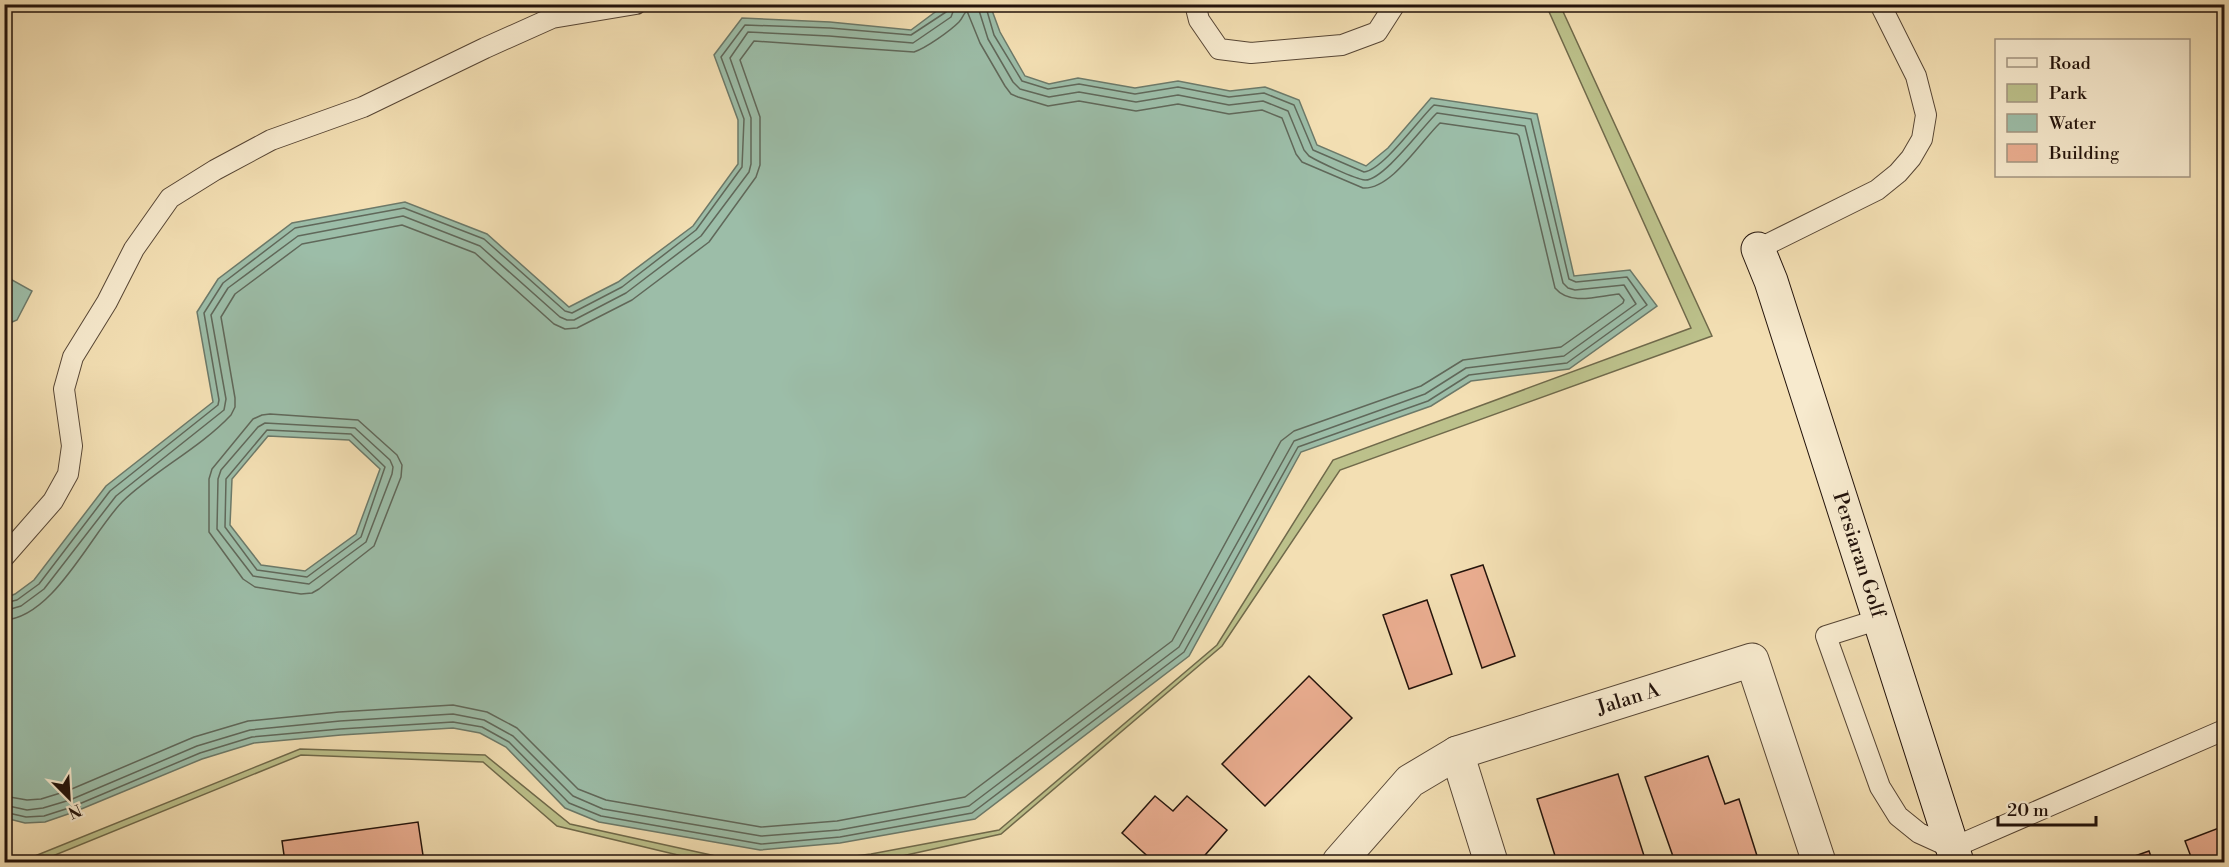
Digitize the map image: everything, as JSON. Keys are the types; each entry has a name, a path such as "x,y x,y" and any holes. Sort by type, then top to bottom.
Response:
{"street":[{"name":"Persiaran Golf","path":"1758,249 1774,292 1955,855"},
{"name":"Jalan A","path":"1339,862 1410,782 1457,753 1752,660 1819,862"},
{"path":"1457,753 1491,862"}],"lane":[{"path":"4,556 53,501 68,474 72,446 64,388 73,357 107,302 134,249 170,198 215,170 271,140 363,107 552,18 636,4"},
{"path":"1195,4 1199,20 1219,49 1251,53 1342,45 1377,32 1395,4"},
{"path":"1758,249 1877,190 1911,158 1922,139 1926,116 1916,76 1880,4"},
{"path":"1880,619 1826,636 1880,787 1898,816 1919,833 1955,855 2224,730"}],"green space":[{"path":"1546,5 1560,5 1712,336 1340,470 1222,646 1001,834 884,860 808,862 871,854 999,830 1217,645 1333,460 1691,328"},
{"path":"300,749 485,755 570,824 743,862 707,862 557,826 483,762 301,755 38,862 20,862"}],"water":[{"path":"946,4 990,5 1000,32 1025,76 1049,84 1078,78 1135,88 1178,81 1230,91 1265,87 1299,100 1317,145 1366,166 1388,148 1431,98 1537,114 1574,276 1630,270 1657,306 1569,369 1471,381 1431,406 1301,452 1189,656 975,819 840,843 760,850 599,822 565,808 506,747 480,733 453,728 254,743 202,759 45,822 25,823 5,818 5,598 15,594 34,580 106,486 213,402 197,312 218,279 292,223 405,202 487,234 569,307 618,282 693,226 738,164 738,120 714,55 742,18 830,22 911,30","holes":["268,436 349,440 380,469 356,534 305,571 261,565 230,525 232,479"]},
{"path":"5,268 12,280 32,291 17,320 5,325"}],"building":[{"path":"1483,565 1515,656 1482,668 1451,575"},
{"path":"1427,600 1452,674 1409,689 1383,615"},
{"path":"1309,676 1352,718 1265,806 1222,764"},
{"path":"1708,756 1725,804 1739,799 1759,862 1675,862 1645,777"},
{"path":"1618,774 1646,862 1557,862 1537,799"},
{"path":"1155,796 1173,811 1187,796 1227,830 1199,862 1154,862 1122,833"},
{"path":"418,822 424,862 285,862 282,841"},
{"path":"2224,826 2224,862 2193,862 2185,841"},
{"path":"2149,851 2153,862 2118,862"}]}
